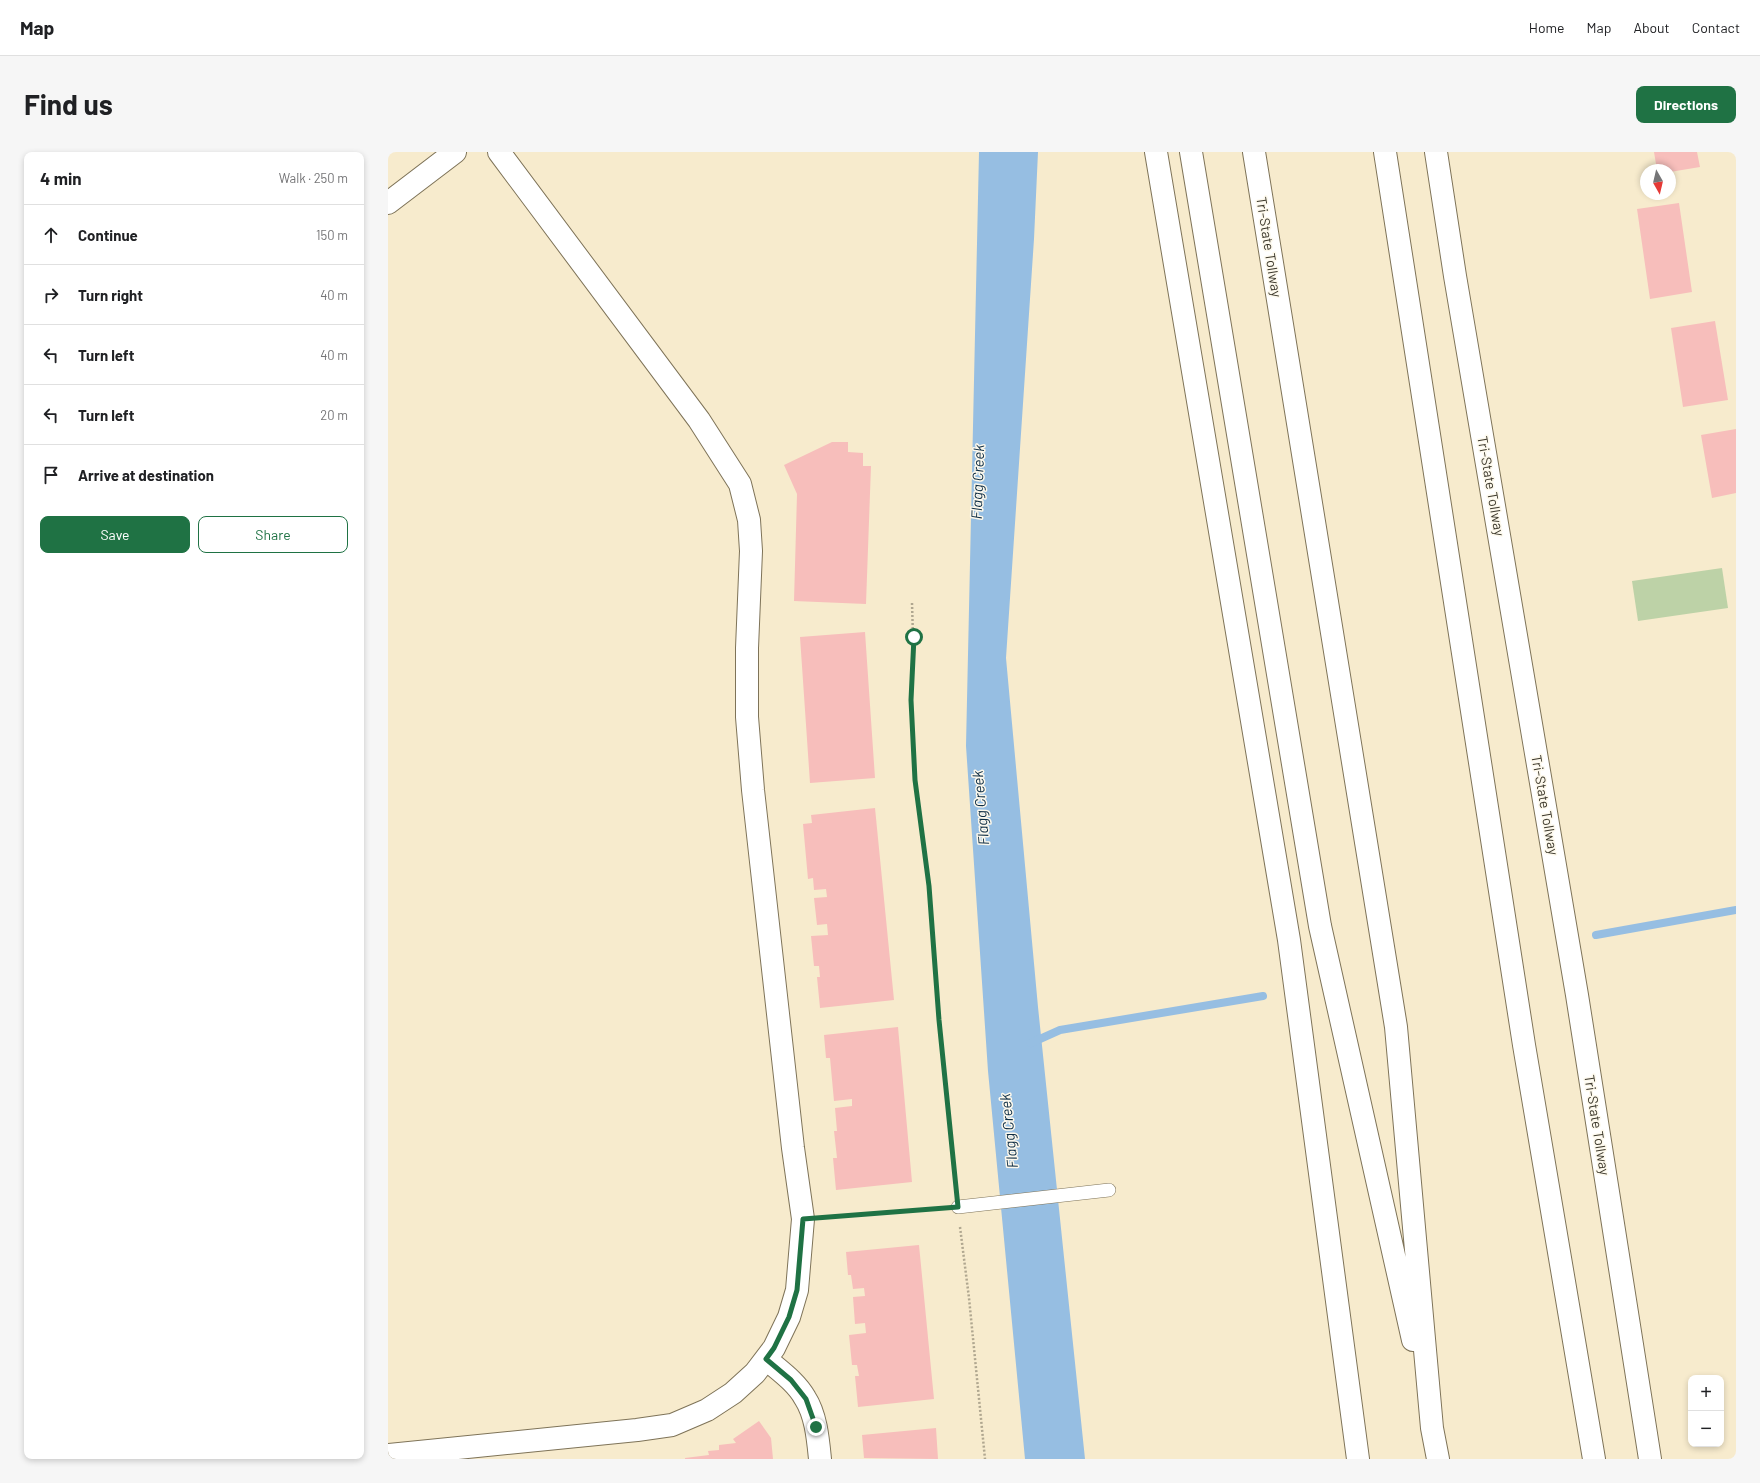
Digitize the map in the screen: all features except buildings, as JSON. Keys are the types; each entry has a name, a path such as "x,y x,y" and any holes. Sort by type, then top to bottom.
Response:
{"main road":[{"path":"388,203 455,152"},
{"path":"388,1455 637,1430 672,1425 707,1410 733,1393 755,1372 774,1348 789,1317 797,1290 803,1219 793,1148 748,724 747,648 751,551 749,520 740,484 699,420 499,152"},
{"path":"1156,152 1289,940 1358,1459"},
{"path":"1191,152 1320,926 1432,1428"},
{"name":"Tri-State Tollway","path":"1254,152 1396,1027 1432,1428 1438,1459"},
{"path":"1385,152 1524,1045 1594,1459"},
{"name":"Tri-State Tollway","path":"1436,152 1577,995 1650,1459"},
{"path":"766,1359 791,1380 806,1399 816,1427 820,1459"}],"lane":[{"path":"958,1207 1109,1190"}],"path":[{"path":"912,604 914,637 911,700 915,780 929,886 939,1020 969,1298 984,1459"},
{"path":"803,1219 958,1207"}],"green space":[{"path":"1722,568 1728,608 1638,621 1632,581"}],"water":[{"name":"Flagg Creek","path":"979,152 1038,152 1034,239 1006,658 1038,1007 1085,1459 1025,1459 988,1071 966,746"}],"waterway":[{"path":"1596,935 1736,910"},
{"path":"1031,1043 1060,1030 1263,996"}],"route":[{"path":"816,1427 806,1399 791,1380 766,1359 774,1348 789,1317 797,1290 803,1219 958,1207 939,1020 929,886 915,780 911,700 914,637"}]}
